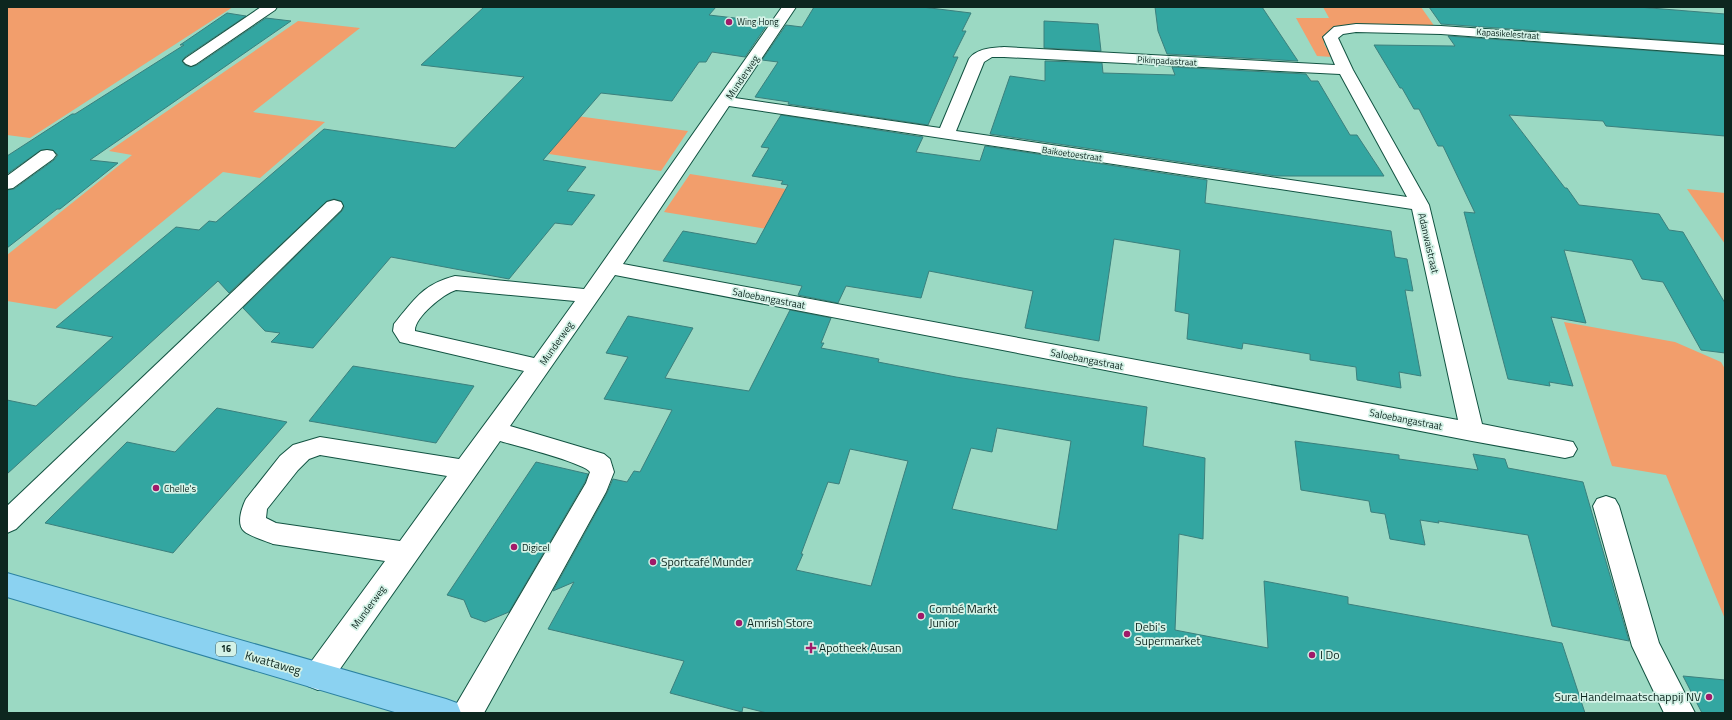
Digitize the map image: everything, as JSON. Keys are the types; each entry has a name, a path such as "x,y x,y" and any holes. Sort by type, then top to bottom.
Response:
{"main road":[{"name":"Kwattaweg","path":"7,586 446,713"}],"street":[{"path":"191,61 270,7"},
{"name":"Munderweg","path":"318,676 610,268 725,101 784,8"},
{"name":"Kapasikelestraat","path":"1345,70 1330,37 1339,30 1356,28 1441,30 1725,50"},
{"name":"Pikinpadastraat","path":"946,135 977,58 989,53 1004,52 1345,70"},
{"name":"Adanwaistraat","path":"1345,70 1420,205 1472,432"},
{"name":"Baikoetoestraat","path":"725,101 1420,205"},
{"path":"7,184 47,155"},
{"path":"7,522 334,206"},
{"name":"Saloebangastraat","path":"610,268 1565,449"},
{"path":"540,367 408,337 404,331 405,324 434,291 444,285 455,283 590,296"},
{"path":"468,713 597,484 602,472 601,466 579,455 494,430"},
{"path":"406,553 273,533 253,524 255,506 289,463 301,452 320,446 466,470"},
{"path":"1606,506 1646,646 1680,713"}],"shaded area":[{"path":"7,7 233,7 30,138 7,135"},
{"path":"1323,7 1421,7 1435,27 1363,24 1350,25 1326,37 1324,44 1332,57 1317,56 1296,18 1329,18"},
{"path":"298,21 360,28 253,112 325,122 260,178 223,172 56,309 7,301 7,255 132,155 109,151"},
{"path":"510,107 688,131 661,171 477,143"},
{"path":"690,174 830,196 810,236 664,212"},
{"path":"1687,189 1725,193 1725,244"},
{"path":"1564,322 1675,342 1721,362 1725,369 1725,619 1666,475 1612,466"}],"building":[{"path":"484,7 716,7 709,15 769,22 745,57 712,52 706,62 699,62 672,101 601,93 543,160 586,167 567,191 595,195 572,225 555,223 509,279 391,257 313,348 271,342 280,333 265,331 243,308 342,211 344,207 341,201 334,199 327,201 229,293 218,281 7,474 7,400 36,406 113,337 56,327 176,227 199,230 209,221 216,222 324,129 455,148 524,77 421,65"},
{"path":"814,7 922,7 971,13 962,31 966,31 953,57 958,57 928,125 788,104 789,102 755,97 778,62 762,60 786,25 802,27"},
{"path":"1155,7 1262,7 1298,61 1167,54 1158,31"},
{"path":"1429,7 1638,7 1725,14 1725,44 1441,24"},
{"path":"227,13 246,16 185,57 182,61 185,65 190,67 197,65 266,18 291,21 90,160 118,163 60,209 57,209 7,248 7,190 14,189 54,160 58,155 53,150 41,150 7,174 7,156 184,45 180,45"},
{"path":"1044,21 1098,24 1101,51 1044,48"},
{"path":"1448,36 1725,56 1725,136 1606,126 1603,121 1509,115 1579,205 1659,214 1669,230 1683,232 1725,303 1725,353 1701,350 1663,282 1642,279 1632,260 1564,250 1586,323 1551,317 1573,386 1549,382 1550,386 1508,379 1464,212 1475,213 1443,146 1438,146 1419,109 1414,109 1374,45 1455,46"},
{"path":"1045,61 1102,63 1103,73 1175,75 1172,67 1306,74 1311,81 1318,81 1350,135 1357,135 1384,176 1276,176 990,134 1010,76 1045,81"},
{"path":"781,115 923,137 916,152 980,161 985,146 1207,180 1205,203 1391,231 1395,257 1407,259 1413,291 1405,290 1421,376 1399,372 1401,388 1357,380 1356,367 1310,360 1310,354 1243,343 1242,349 1187,339 1189,314 1175,311 1180,250 1114,239 1099,341 1025,328 1033,291 929,271 921,298 846,286 838,303 798,295 802,286 663,261 683,231 756,244 788,185 781,184 783,181 752,176 769,148 761,147"},
{"path":"790,310 831,318 821,343 824,343 821,348 879,359 878,362 956,377 1147,407 1143,446 1205,458 1203,539 1179,534 1175,630 1268,648 1264,581 1348,597 1348,604 1562,643 1585,713 767,713 743,707 742,712 670,693 684,661 548,629 574,582 553,591 607,493 613,479 627,482 634,471 640,472 672,410 604,399 628,357 606,353 628,316 693,328 665,378 749,391","holes":["997,428 1071,441 1057,530 952,509 971,448 992,452","850,449 908,461 871,586 796,570 828,482 839,484"]},
{"path":"353,366 474,386 436,443 309,421"},
{"name":"Chelle's","path":"217,408 287,422 173,553 45,523 127,442 175,452"},
{"path":"1295,441 1399,455 1399,459 1478,470 1473,454 1505,459 1508,468 1583,482 1629,641 1552,626 1528,535 1438,521 1439,523 1420,520 1425,545 1390,539 1385,514 1371,512 1369,501 1301,490"},
{"name":"Digicel","path":"536,462 588,474 585,482 509,612 485,622 471,617 464,600 447,595"},
{"name":"Sura Handelmaatschappij NV","path":"1683,676 1725,680 1725,713 1702,713"}],"place":[{"name":"Wing Hong","path":"729,22"},
{"name":"Chelle's","path":"156,488"},
{"name":"Digicel","path":"514,547"},
{"name":"Sportcafé Munder","path":"653,562"},
{"name":"Combé Markt Junior","path":"921,616"},
{"name":"Amrish Store","path":"739,623"},
{"name":"Debi's Supermarket","path":"1127,634"},
{"name":"Apotheek Ausan","path":"811,648"},
{"name":"I Do","path":"1312,655"},
{"name":"Sura Handelmaatschappij NV","path":"1709,697"}]}
